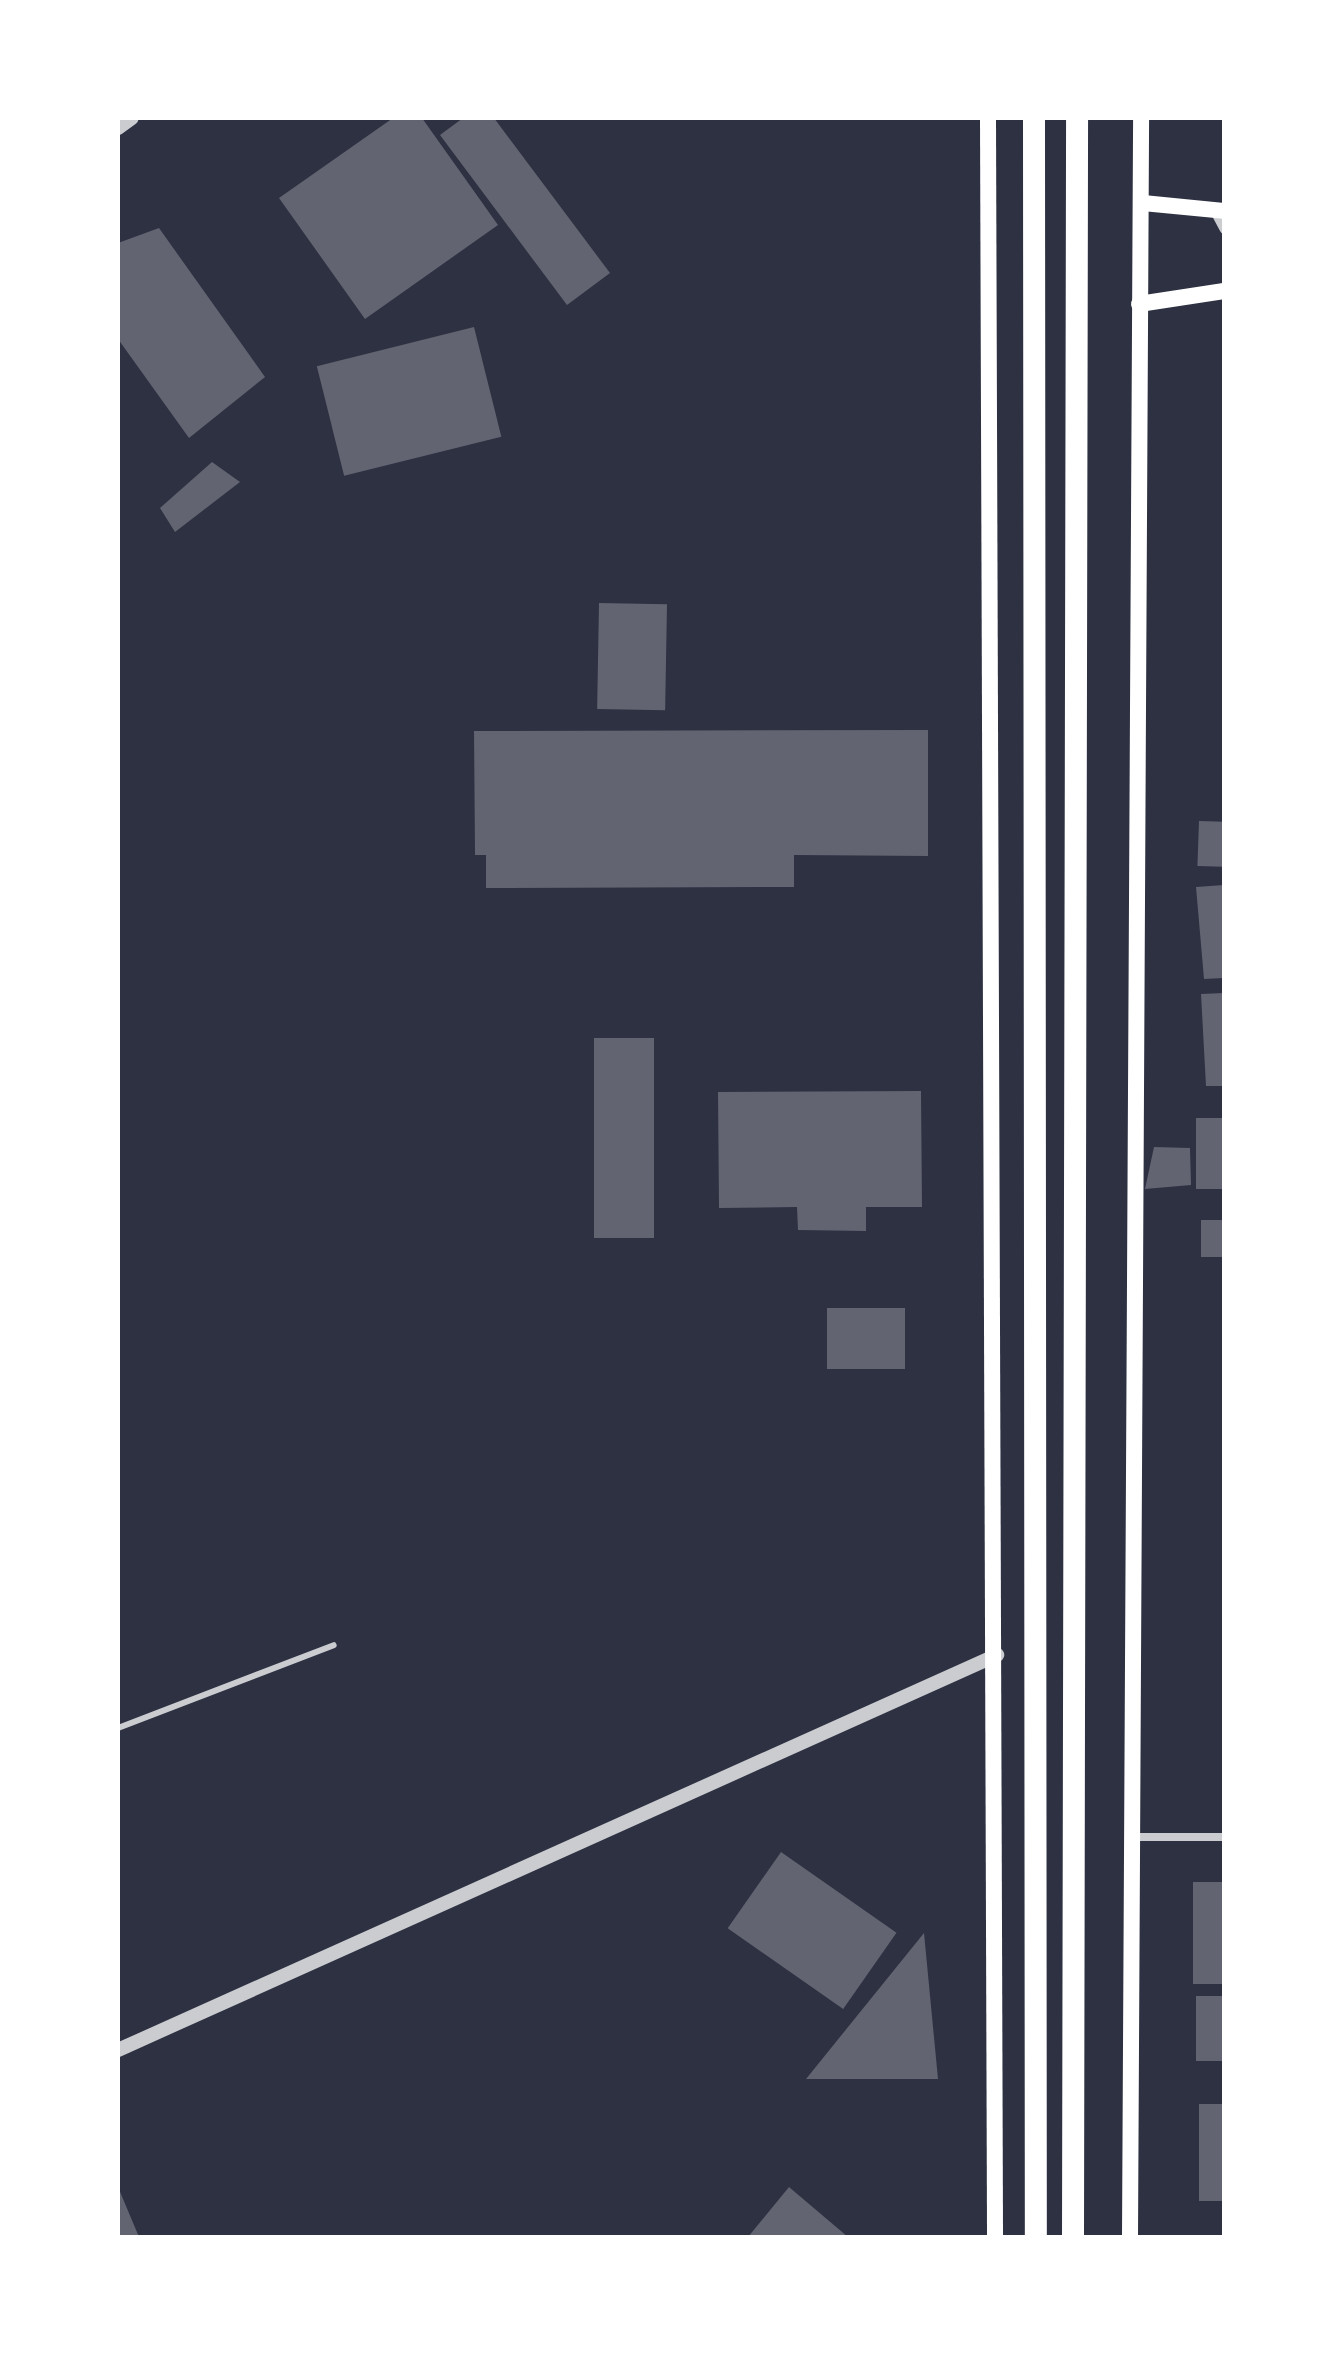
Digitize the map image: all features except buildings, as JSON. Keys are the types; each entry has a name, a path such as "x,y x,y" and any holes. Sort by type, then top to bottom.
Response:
{"highway":[{"path":"1034,118 1036,2237"},
{"path":"1073,2237 1077,118"}],"main road":[{"path":"988,118 997,1655 995,2237"},
{"path":"1130,2237 1139,304 1143,203 1141,118"},
{"path":"1143,203 1219,210"},
{"path":"1139,304 1224,291"}],"street":[{"path":"118,128 132,118"},
{"path":"1219,210 1224,230"},
{"path":"118,2050 997,1655"},
{"path":"1132,1837 1224,1837"}],"lane":[{"path":"118,1728 334,1645"}]}
